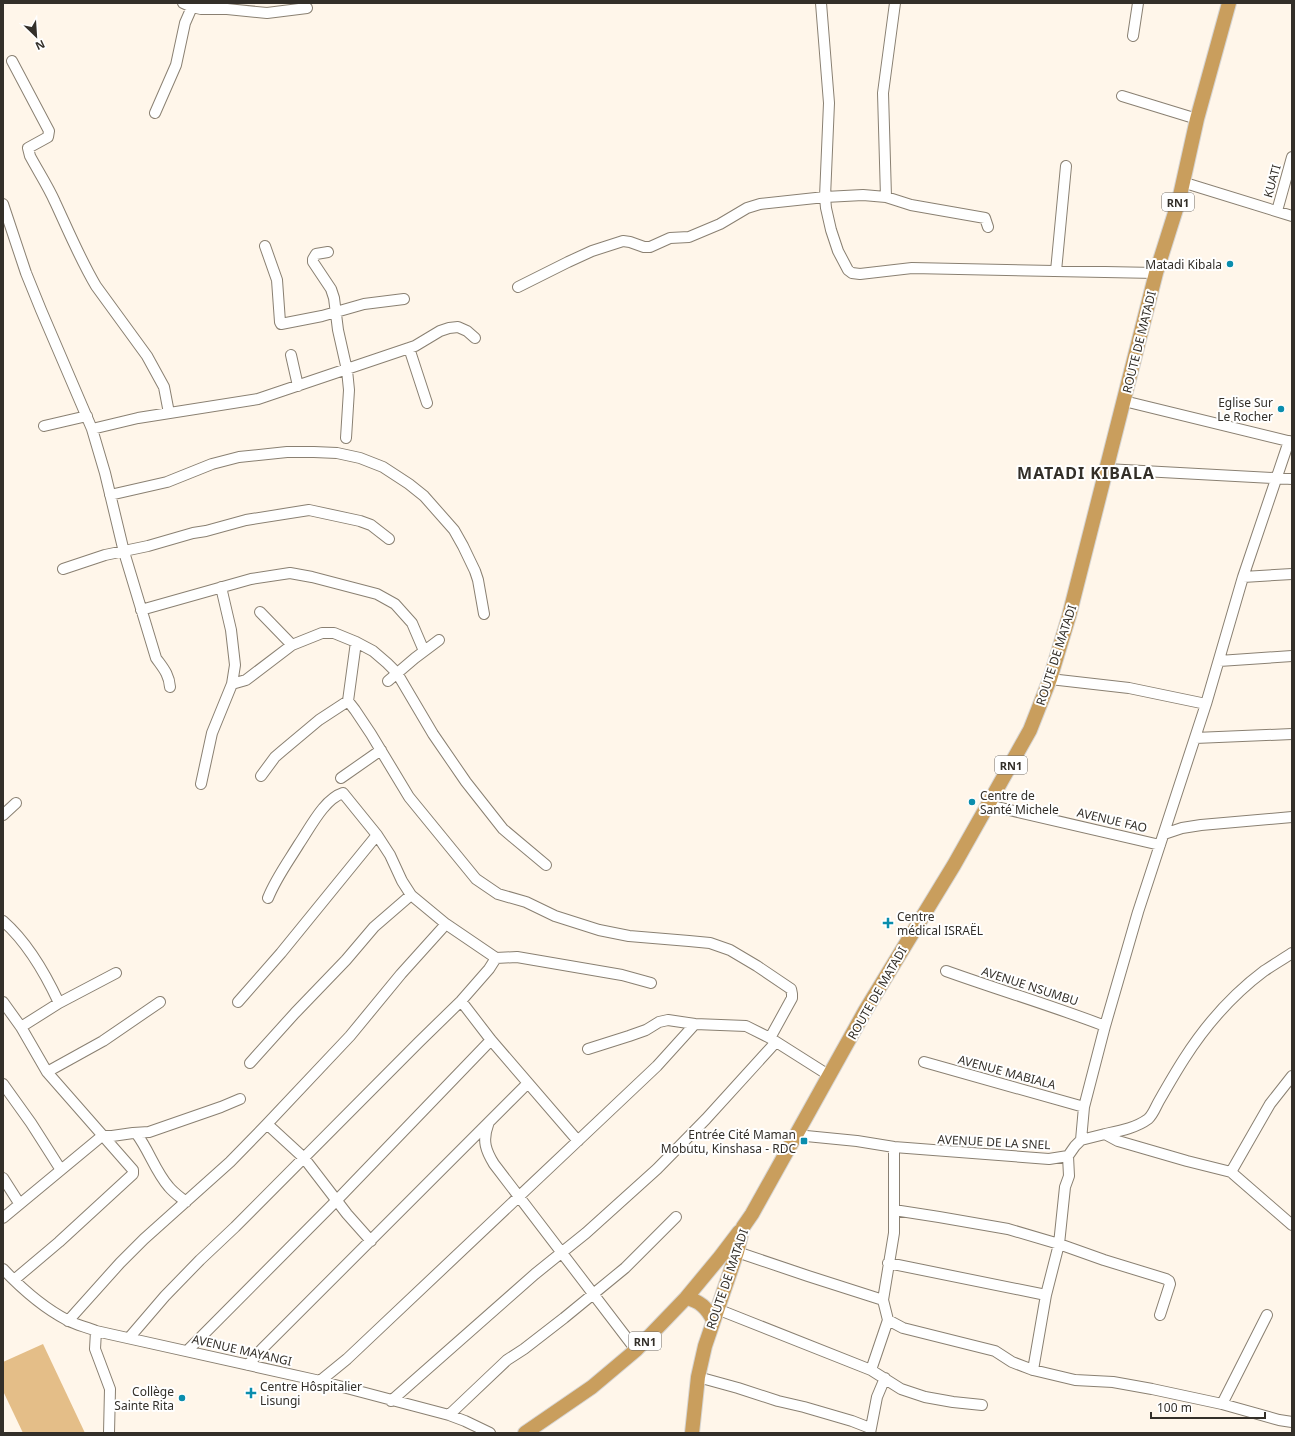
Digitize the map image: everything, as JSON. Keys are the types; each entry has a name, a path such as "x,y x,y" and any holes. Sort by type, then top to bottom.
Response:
{"highway":[{"name":"ROUTE DE MATADI","path":"692,1433 698,1377 715,1315 737,1252 743,1227 752,1214 830,1076 865,1011 954,865 988,805 1030,730 1050,679 1069,616 1156,273 1179,200 1197,119 1230,3"},
{"name":"RN1","path":"525,1433 592,1387 636,1350 686,1298 743,1227"},
{"path":"686,1298 694,1300 715,1315"}],"street":[{"path":"821,3 829,103 825,197 831,230 838,251 848,270 852,273 860,274 912,268 1156,273"},
{"path":"886,197 883,93 895,3"},
{"path":"1134,36 1138,3"},
{"path":"155,113 176,65 185,23 187,5 201,9 228,6 267,13 307,8"},
{"path":"12,60 49,132 48,138 28,148 30,156 55,202 88,274 147,356 162,382 169,413"},
{"path":"1122,96 1197,119"},
{"name":"KUATI","path":"1277,211 1292,158"},
{"path":"1056,271 1066,166"},
{"path":"1182,182 1292,216"},
{"path":"518,287 592,251 623,241 644,247 650,247 670,238 685,238 696,235 720,224 747,208 760,204 825,197 863,195 886,197 911,205 985,218 988,227"},
{"path":"3,204 26,273 92,429 124,552 141,610 156,658 165,670 170,681 170,687"},
{"path":"265,246 278,280 280,322 282,324 322,316 364,304 404,298"},
{"path":"328,252 316,254 313,262 331,289 347,370 349,390 346,438"},
{"path":"92,429 138,418 246,402 271,396 421,343 440,330 458,328 475,338"},
{"path":"408,348 427,403"},
{"path":"290,355 298,386"},
{"path":"1033,1370 1046,1295 1059,1244 1065,1187 1069,1176 1068,1156 1081,1140 1084,1107 1105,1026 1138,912 1206,704 1243,577 1276,477 1290,442 1124,401"},
{"path":"44,426 87,416"},
{"path":"110,496 167,482 212,464 239,457 287,452 314,452 337,453 360,458 383,467 409,484 424,496 454,530 478,580 484,614"},
{"path":"1106,469 1292,479"},
{"path":"63,568 105,555 124,552 246,520 309,510 360,521 379,530 390,539"},
{"path":"141,610 251,578 290,573 312,577 377,594 395,604 412,623 424,651"},
{"path":"1243,577 1292,574"},
{"path":"201,784 212,733 232,684 235,664 231,630 221,587"},
{"path":"260,612 292,645"},
{"path":"232,684 246,680 292,645 322,632 334,633 373,651 397,673 433,734 470,788 502,829 546,865"},
{"path":"388,680 439,640"},
{"path":"356,642 348,701 409,797 476,879 498,894 526,902 555,916 599,930 629,936 689,940 730,950 757,966 790,989 792,994 792,998 773,1040 706,1120 656,1169 391,1401"},
{"path":"1218,661 1292,656"},
{"path":"1050,679 1129,688 1206,704"},
{"path":"261,776 275,757 319,720 348,701"},
{"path":"1195,738 1292,734"},
{"path":"341,778 380,750"},
{"path":"268,898 274,883 323,808 332,798 341,793 344,794 377,835 390,855 402,881 412,895 446,924 496,958 517,957 622,975 651,983"},
{"path":"3,815 16,803"},
{"name":"AVENUE FAO","path":"988,805 1160,845"},
{"path":"1164,834 1182,828 1202,825 1292,817"},
{"path":"238,1002 281,953 377,835"},
{"path":"250,1063 346,960 374,927 412,895"},
{"path":"3,922 19,937 49,983 59,1003"},
{"path":"68,1321 120,1264 230,1162 267,1124 350,1036 401,974 446,924"},
{"path":"1081,1140 1128,1128 1142,1123 1149,1118 1174,1074 1210,1022 1233,998 1264,971 1292,953"},
{"path":"129,1338 165,1296 200,1260 235,1227 461,1001 489,969 496,958"},
{"name":"AVENUE NSUMBU","path":"946,971 1105,1026"},
{"path":"21,1027 59,1003 116,972"},
{"path":"461,1001 491,1040 578,1141"},
{"path":"3,1002 21,1027 47,1072 133,1170 133,1174 59,1242 14,1280"},
{"path":"47,1072 103,1041 160,1002"},
{"path":"588,1049 640,1032 659,1022 668,1020 695,1024 734,1024 746,1026 773,1040 830,1076"},
{"path":"320,1381 347,1359 657,1066 695,1024"},
{"path":"187,1351 337,1200 491,1040"},
{"name":"AVENUE MABIALA","path":"924,1062 1084,1107"},
{"path":"1231,1172 1270,1104 1292,1076"},
{"path":"248,1365 262,1349 528,1083"},
{"path":"3,1084 31,1123 61,1170"},
{"path":"3,1218 102,1136 149,1132 240,1099"},
{"path":"267,1124 304,1158 347,1214 371,1241"},
{"path":"488,1124 484,1140 486,1151 502,1175 636,1350"},
{"path":"136,1133 144,1143 159,1174 169,1188 186,1202"},
{"path":"1105,1134 1118,1141 1231,1172 1292,1225"},
{"name":"AVENUE DE LA SNEL","path":"796,1135 857,1141 894,1147 1049,1160 1068,1156"},
{"path":"871,1370 888,1320 883,1300 894,1233 894,1147"},
{"path":"3,1178 19,1204"},
{"path":"894,1210 1008,1229 1166,1279 1170,1284 1160,1315"},
{"path":"449,1415 507,1360 524,1349 625,1268 676,1217"},
{"path":"737,1252 883,1300"},
{"path":"888,1263 1046,1295"},
{"name":"AVENUE MAYANGI","path":"3,1269 48,1309 68,1321 96,1331 320,1381 391,1401 449,1415 490,1433"},
{"path":"715,1315 871,1370 901,1389 953,1402 982,1405"},
{"path":"1222,1404 1267,1315"},
{"path":"888,1320 903,1328 995,1351 1012,1362 1033,1370 1075,1380 1113,1382 1152,1389 1222,1404 1279,1420 1292,1422"},
{"path":"96,1331 95,1349 110,1389 108,1433"},
{"path":"698,1377 852,1421 870,1431 877,1397 885,1378"}],"shaded area":[{"path":"43,1344 85,1433 23,1433 3,1391 3,1362"}],"place":[{"name":"Matadi Kibala","path":"1230,264"},
{"name":"Eglise Sur Le Rocher","path":"1281,409"},
{"name":"Centre de Santé Michele","path":"972,802"},
{"name":"Centre médical ISRAËL","path":"888,923"},
{"name":"Entrée Cité Maman Mobutu, Kinshasa - RDC","path":"804,1141"},
{"name":"Centre Hôspitalier Lisungi","path":"251,1393"},
{"name":"Collège Sainte Rita","path":"182,1398"}],"district":[{"name":"MATADI KIBALA","path":"1086,473"}]}
